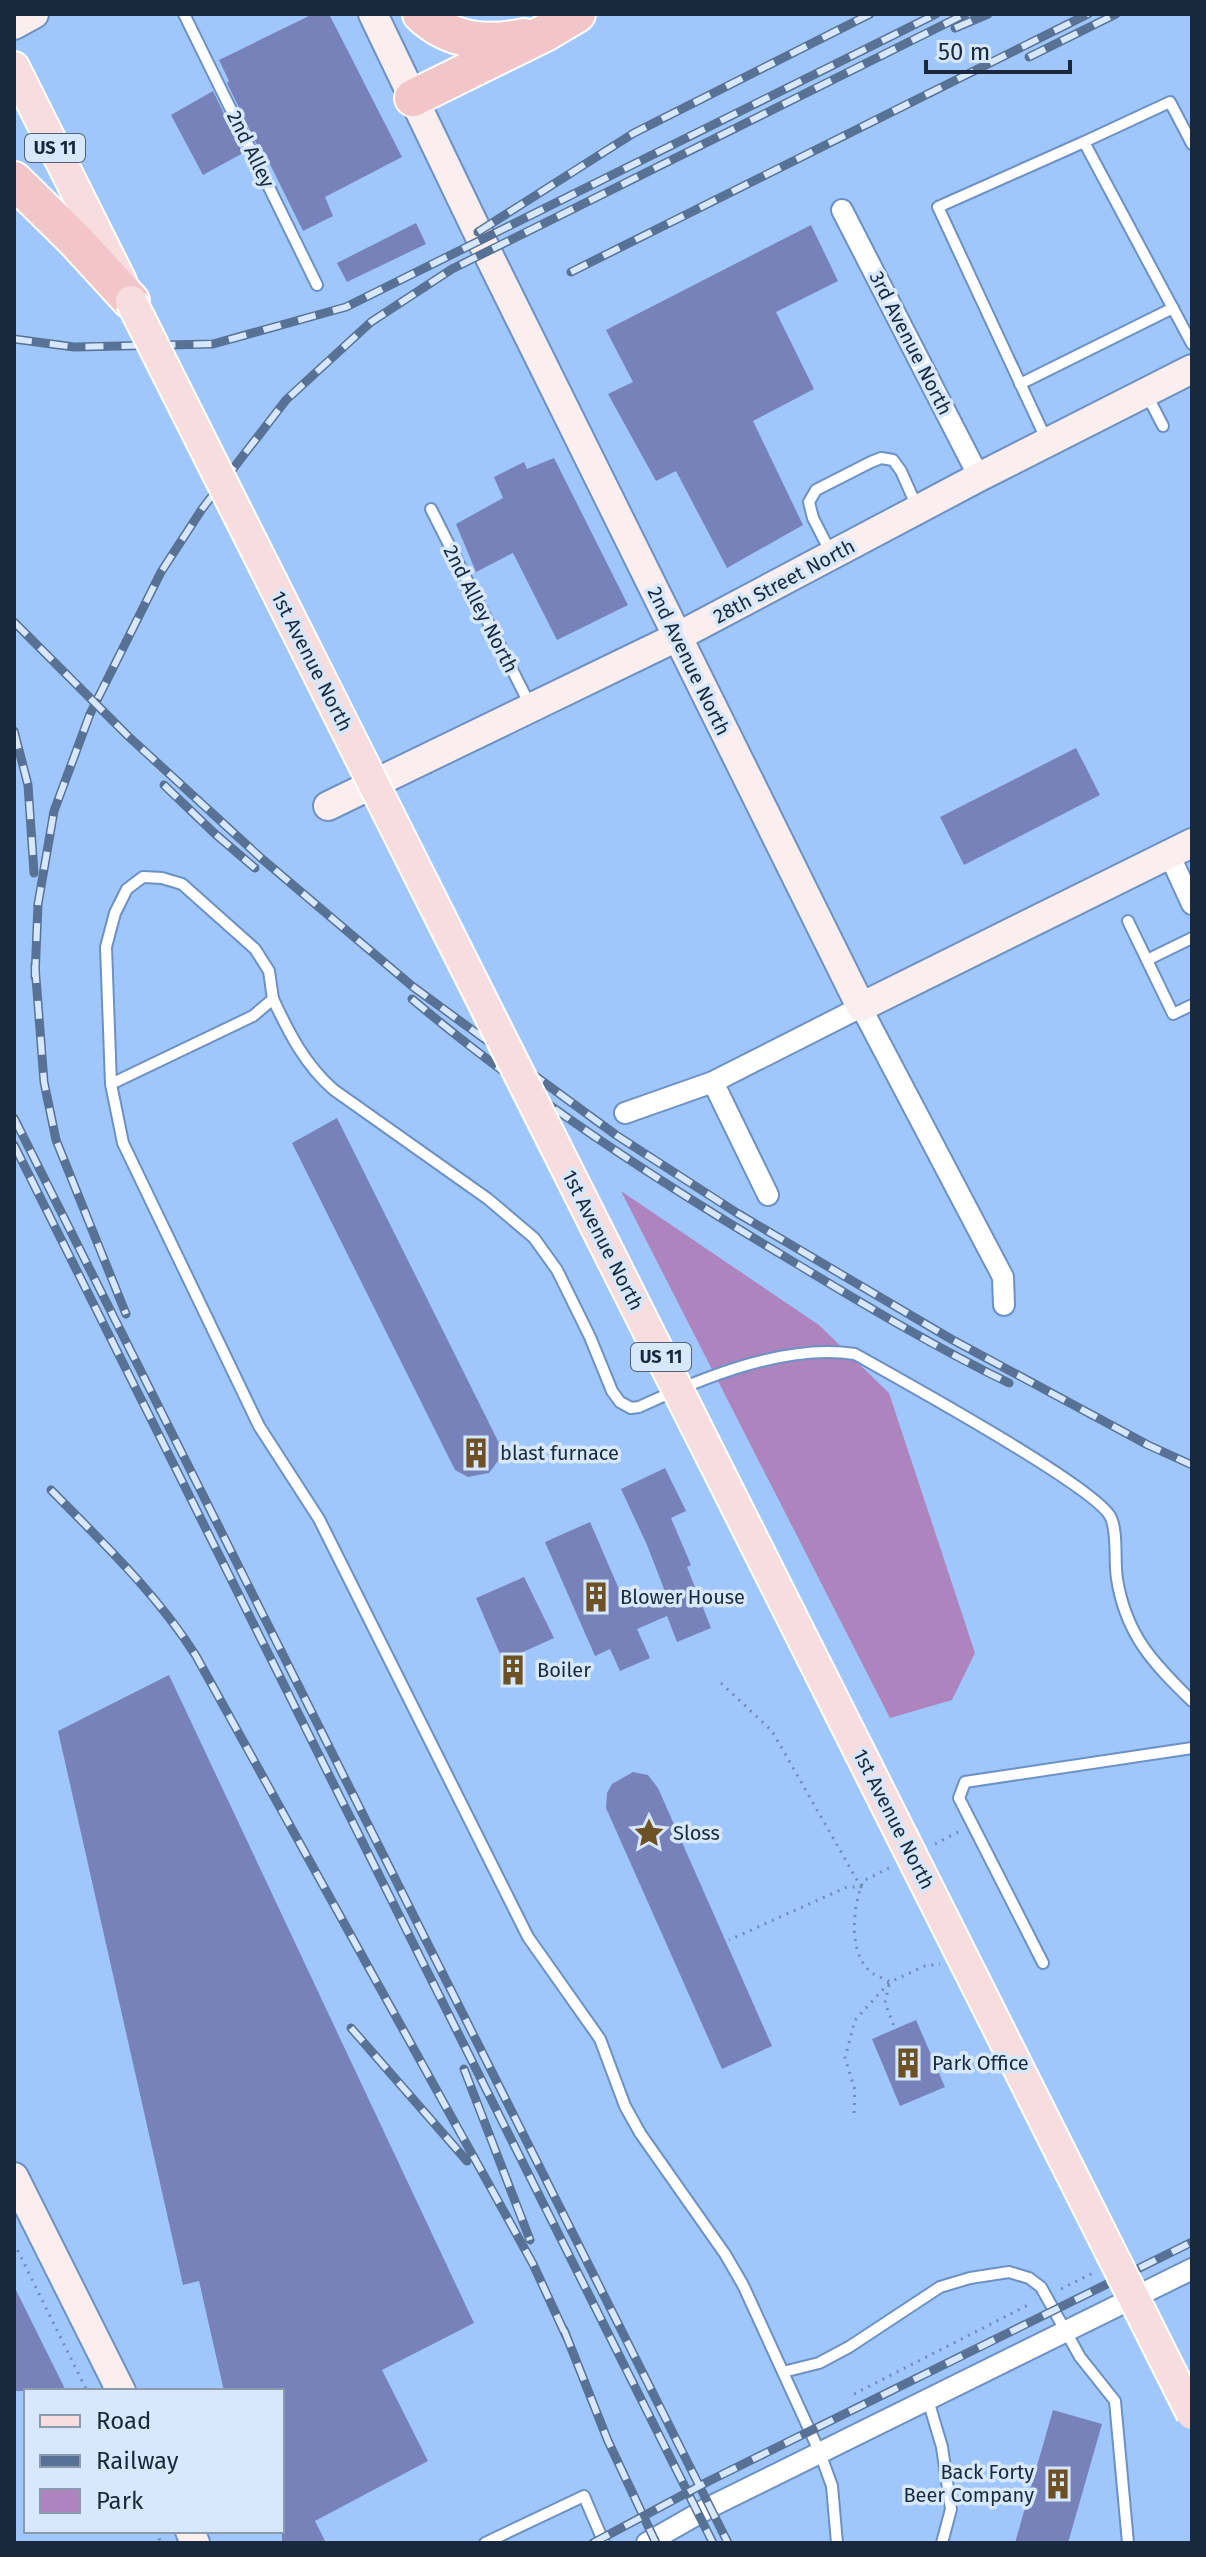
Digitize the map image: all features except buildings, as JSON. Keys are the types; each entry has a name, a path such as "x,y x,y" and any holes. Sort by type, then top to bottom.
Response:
{"highway":[{"path":"421,14 433,25 461,38 503,42 545,33"},
{"path":"413,98 577,14"},
{"path":"14,180 86,235 131,301"}],"main road":[{"name":"US 11","path":"14,67 86,235"},
{"name":"1st Avenue North","path":"131,301 1192,2414"}],"street":[{"path":"14,25 34,14"},
{"name":"2nd Avenue North","path":"373,14 861,1007 1003,1277 1004,1305"},
{"name":"3rd Avenue North","path":"842,210 979,477"},
{"name":"28th Street North","path":"328,806 677,637 979,477 1192,369"},
{"path":"625,1113 713,1082 1180,849 1192,904"},
{"path":"713,1082 768,1195"},
{"path":"14,2177 120,2389"},
{"path":"647,2543 710,2507 1192,2269"}],"lane":[{"name":"2nd Alley","path":"184,14 317,285"},
{"path":"1047,443 938,207 1170,102 1192,144"},
{"path":"1084,142 1192,344"},
{"path":"1020,384 1173,308"},
{"path":"1147,393 1163,426"},
{"path":"832,555 813,518 809,502 816,490 881,458 893,460 918,509"},
{"name":"2nd Alley North","path":"431,509 532,709"},
{"path":"837,2543 832,2486 820,2453 743,2285 725,2254 640,2133 625,2106 600,2039 528,1937 319,1519 259,1426 123,1143 111,1084 106,947 115,913 127,889 143,877 182,884 255,949 269,971 273,999 290,1036 316,1074 334,1090 500,1207 534,1238 557,1270 612,1391 620,1402 631,1408 639,1407 712,1377 809,1351 855,1354 998,1437 1099,1501 1112,1518 1117,1579 1126,1620 1151,1659 1192,1701"},
{"path":"1128,921 1173,1014 1192,1005"},
{"path":"1147,960 1192,938"},
{"path":"111,1084 253,1016 273,999"},
{"path":"1043,1963 959,1798 965,1782 1192,1748"},
{"path":"783,2372 819,2363 849,2347 940,2287 970,2278 1009,2272 1029,2278 1041,2287 1080,2357 1115,2401 1128,2543"},
{"path":"928,2400 942,2447 951,2509 942,2543"},
{"path":"485,2543 584,2496 604,2543"}],"path":[{"path":"721,1683 772,1731 861,1887"},
{"path":"933,1845 972,1825"},
{"path":"890,1982 871,1972 859,1955 855,1924 857,1895 863,1881 893,1866"},
{"path":"729,1940 847,1887 861,1887"},
{"path":"854,2113 855,2090 845,2058 855,2020 890,1982 925,1966 952,1962"},
{"path":"890,1982 885,2003 895,2029"},
{"path":"14,2243 86,2389"},
{"path":"854,2394 1094,2272"}],"green space":[{"path":"621,1191 819,1325 889,1393 975,1653 952,1700 890,1718"}],"railway":[{"path":"478,232 634,133 870,14"},
{"path":"14,339 74,347 213,344 346,307 936,14"},
{"path":"35,977 38,904 54,811 90,714 161,572 202,509 286,400 371,322 452,269 965,14"},
{"path":"955,28 988,14"},
{"path":"571,272 1088,14"},
{"path":"1029,57 1116,14"},
{"path":"14,622 128,736 261,858 412,986 616,1135 737,1213 951,1339 1148,1445 1192,1465"},
{"path":"14,731 28,785 34,873"},
{"path":"164,785 255,868"},
{"path":"35,965 44,1082 56,1140 126,1314"},
{"path":"412,999 501,1070 641,1168 869,1307 1009,1383"},
{"path":"14,1118 728,2543"},
{"path":"14,1145 713,2543"},
{"path":"51,1490 146,1590 196,1656 533,2264 567,2338"},
{"path":"351,2028 467,2161"},
{"path":"464,2069 530,2240"},
{"path":"593,2543 709,2481 1192,2242"},
{"path":"564,2330 608,2441 656,2543"}],"place":[{"name":"blast furnace","path":"476,1453"},
{"name":"Blower House","path":"596,1597"},
{"name":"Boiler","path":"513,1670"},
{"name":"Sloss","path":"649,1833"},
{"name":"Park Office","path":"908,2063"},
{"name":"Back Forty Beer Company","path":"1058,2484"}]}
